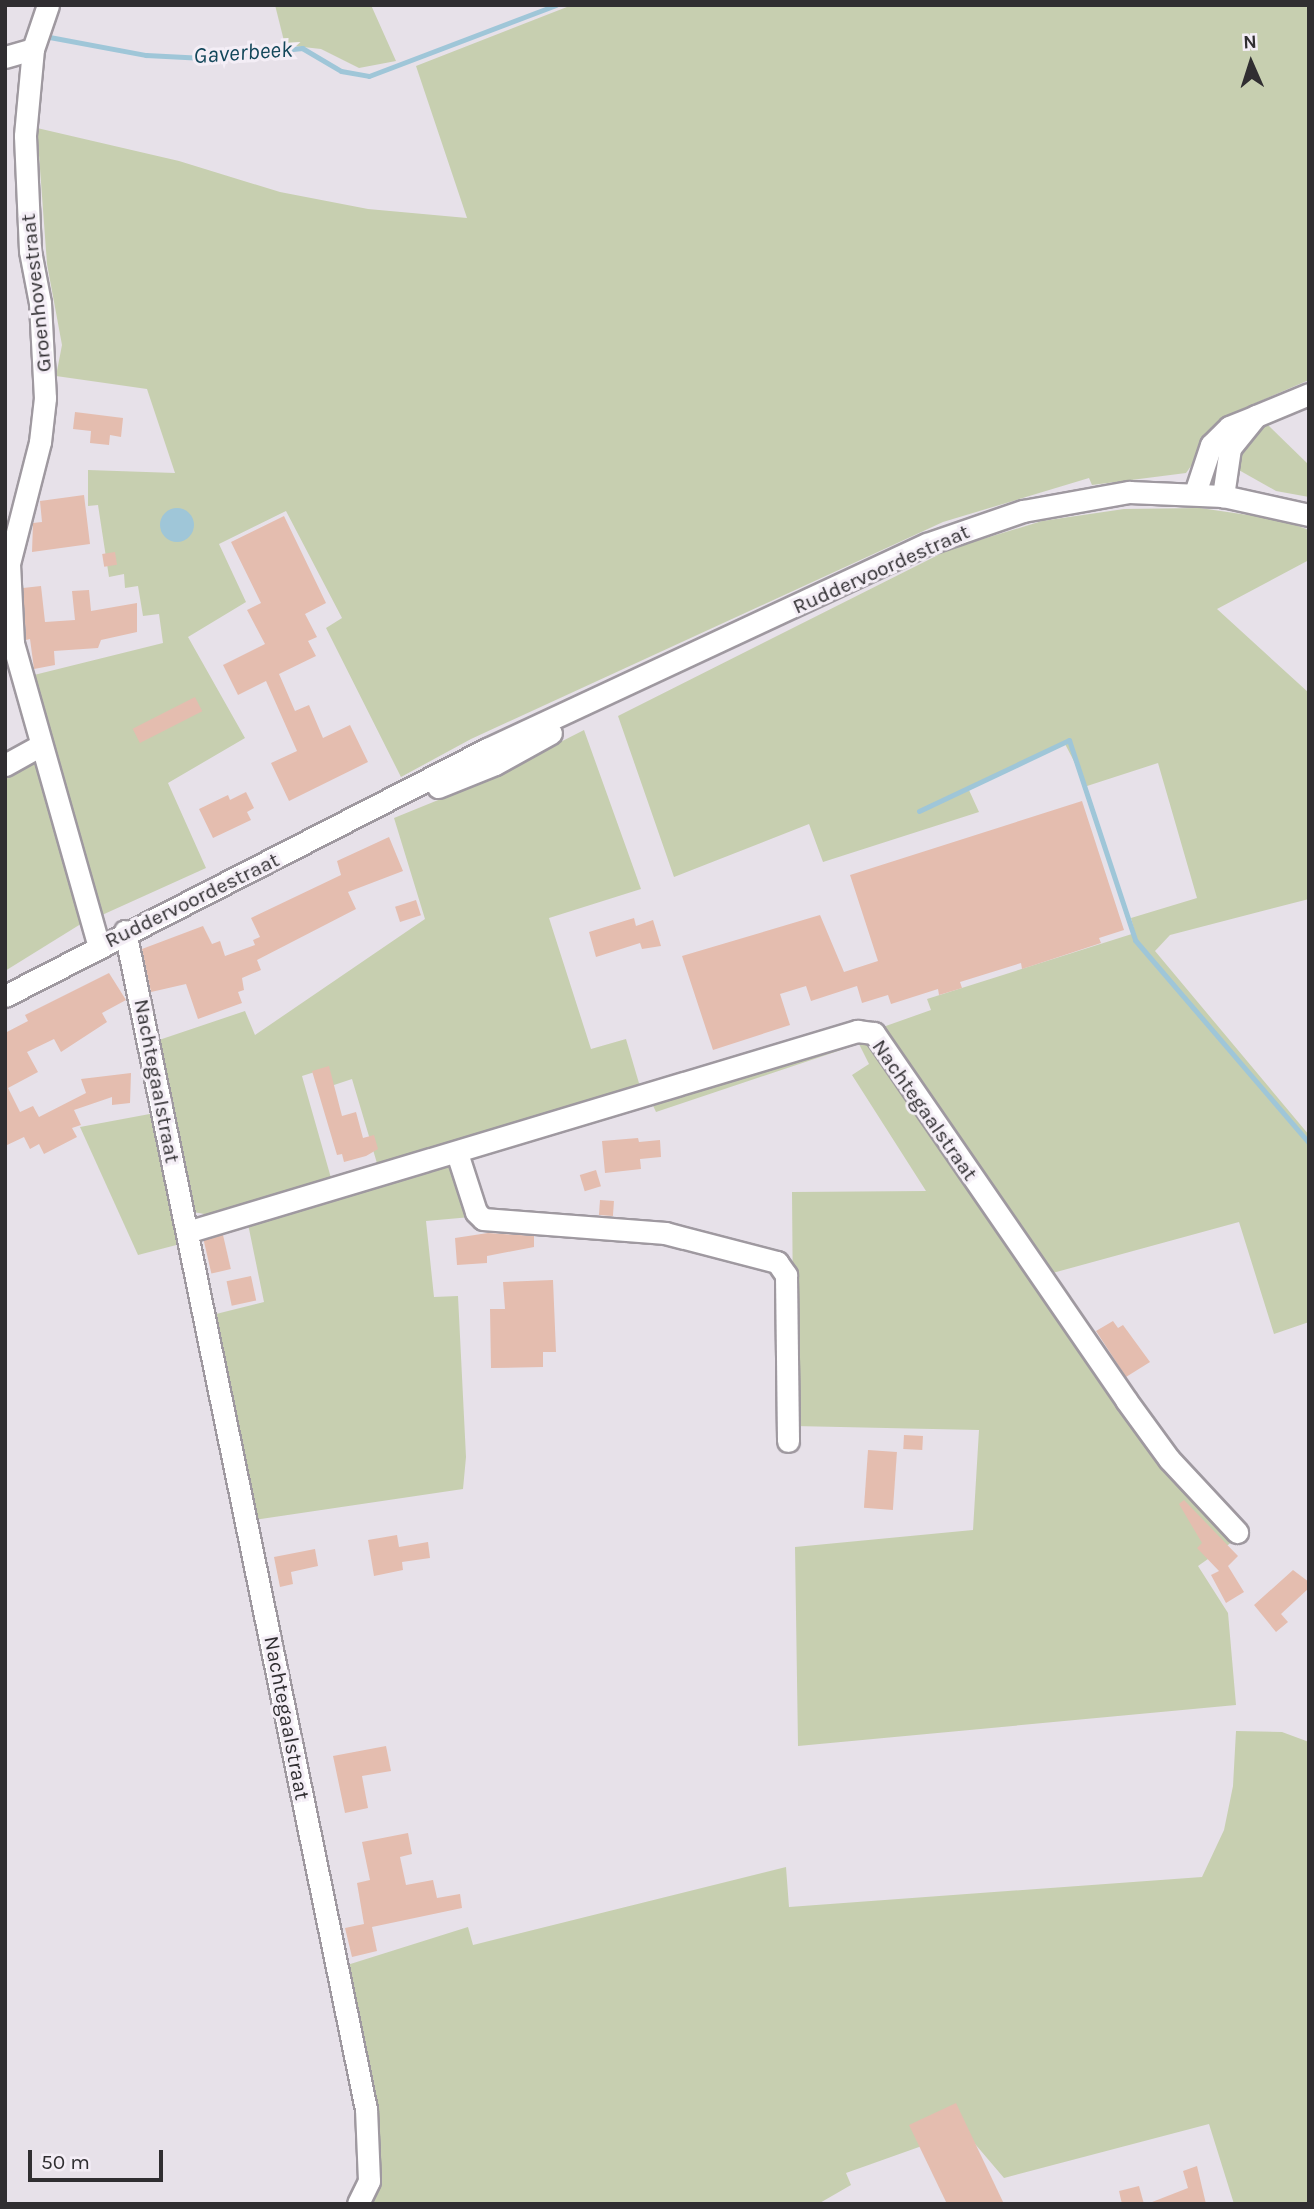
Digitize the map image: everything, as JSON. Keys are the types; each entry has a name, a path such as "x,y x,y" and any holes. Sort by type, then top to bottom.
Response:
{"street":[{"name":"Groenhovestraat","path":"48,5 33,49 24,136 26,186 43,339 45,398 40,442 9,564 9,620 39,746 99,946"},
{"path":"5,57 33,49"},
{"path":"1195,493 1211,445 1229,427 1309,394"},
{"path":"1223,496 1230,448 1256,416"},
{"name":"Ruddervoordestraat","path":"5,996 125,931 380,807 495,764 538,742 593,703 927,544 1023,511 1129,492 1223,496 1309,515"},
{"path":"5,765 39,746"},
{"name":"Nachtegaalstraat","path":"125,931 366,2109 369,2181 358,2204"},
{"name":"Nachtegaalstraat","path":"187,1232 857,1031 874,1033 1133,1409 1170,1459 1237,1532"},
{"path":"457,1153 476,1212 483,1219 665,1233 777,1262 786,1275 788,1441"}],"green space":[{"path":"275,5 371,5 396,61 359,68 321,49 285,45"},
{"path":"572,5 1309,5 1309,380 1228,415 1186,473 1092,485 1089,478 943,522 471,739 401,777 326,628 342,618 286,511 219,544 246,602 188,637 245,738 168,783 206,868 102,915 30,676 163,643 159,614 143,616 138,586 125,588 124,574 109,577 98,505 88,506 88,470 175,473 147,389 56,376 62,345 47,264 37,128 179,161 280,192 368,209 467,218 416,66"},
{"path":"1267,424 1309,465 1309,497 1276,491 1237,469 1236,453 1249,432"},
{"path":"1200,508 1282,520 1309,530 1309,560 1217,609 1309,693 1309,899 1170,935 1155,951 1309,1135 1309,1322 1274,1334 1239,1222 1049,1274 883,1027 931,1010 927,999 1135,933 1131,918 1197,898 1158,763 1087,786 1065,744 968,788 979,812 823,862 809,824 674,877 618,716 950,549 1042,521 1124,509"},
{"path":"584,730 641,889 549,918 591,1049 626,1039 641,1090 379,1170 352,1079 325,1088 321,1070 302,1076 333,1185 210,1215 193,1212 159,1040 245,1011 255,1035 425,919 394,818 480,783"},
{"path":"31,757 38,763 84,922 5,971 5,772"},
{"path":"864,1030 1235,1540 1198,1566 1228,1613 1236,1705 798,1746 795,1547 973,1530 979,1430 794,1426 792,1192 926,1191 852,1075 869,1064 859,1044 656,1112 649,1097"},
{"path":"155,1113 184,1243 138,1255 80,1127"},
{"path":"451,1165 471,1217 426,1221 434,1297 458,1296 466,1457 463,1489 254,1520 212,1315 264,1302 248,1224"},
{"path":"1236,1731 1282,1732 1309,1742 1309,2204 1234,2204 1209,2124 1004,2178 964,2131 846,2173 851,2185 818,2204 364,2204 379,2164 379,2136 344,1966 468,1927 473,1945 786,1867 789,1907 1202,1877 1224,1830 1233,1786"}],"water":[{"path":"177,508 189,513 194,525 189,537 177,542 165,537 160,525 165,513"}],"building":[{"path":"75,412 123,418 121,437 110,435 109,445 90,443 91,431 73,429"},
{"path":"84,495 90,544 32,552 33,523 42,522 40,501"},
{"path":"284,516 326,603 305,614 317,637 308,641 316,656 279,674 295,711 309,705 323,738 350,725 368,762 289,801 271,763 297,751 266,681 238,695 223,665 265,644 247,610 261,603 231,542"},
{"path":"115,552 117,565 104,567 102,554"},
{"path":"41,586 45,622 75,620 72,591 89,590 91,611 137,603 137,632 101,640 98,648 54,651 55,665 34,669 30,639 26,640 23,588"},
{"path":"195,697 202,711 140,743 133,729"},
{"path":"246,792 254,808 247,812 251,820 213,838 199,809 228,795 230,800"},
{"path":"1082,801 1124,930 1099,938 1101,943 1022,969 1021,963 960,982 962,988 939,995 938,989 891,1004 888,995 862,1003 857,986 811,1001 806,986 780,994 790,1025 713,1050 682,956 820,915 844,972 878,961 850,875"},
{"path":"389,837 403,871 348,892 356,909 257,960 261,970 242,978 244,990 238,992 242,1003 198,1019 186,984 151,992 142,949 203,926 212,944 220,941 225,956 255,945 253,940 260,937 251,918 341,875 337,861"},
{"path":"416,900 421,915 400,922 395,907"},
{"path":"634,918 636,926 653,920 661,946 642,949 640,943 596,957 589,932"},
{"path":"109,973 126,1000 102,1013 107,1022 61,1052 54,1039 27,1052 38,1072 8,1088 20,1112 33,1106 39,1117 86,1093 81,1079 131,1073 130,1103 112,1105 112,1097 74,1110 81,1125 72,1128 77,1137 44,1154 39,1144 30,1149 24,1137 5,1146 5,1033 28,1021 25,1015"},
{"path":"329,1066 342,1116 356,1112 363,1138 374,1135 378,1149 366,1156 344,1162 342,1154 337,1155 312,1071"},
{"path":"638,1138 639,1142 660,1140 661,1157 640,1159 641,1169 605,1173 602,1141"},
{"path":"596,1170 601,1186 585,1191 580,1175"},
{"path":"600,1200 614,1201 613,1216 599,1215"},
{"path":"488,1233 534,1236 534,1247 487,1256 487,1263 457,1265 455,1238"},
{"path":"223,1235 231,1269 211,1274 204,1239"},
{"path":"251,1276 256,1300 232,1306 227,1281"},
{"path":"553,1280 556,1352 543,1352 543,1367 491,1368 490,1309 505,1309 503,1282"},
{"path":"1113,1321 1118,1328 1123,1325 1150,1362 1126,1377 1096,1331"},
{"path":"904,1435 923,1436 922,1450 903,1449"},
{"path":"868,1450 897,1452 893,1510 864,1508"},
{"path":"1184,1500 1238,1556 1228,1566 1244,1592 1226,1603 1211,1575 1219,1571 1197,1548 1202,1543 1179,1504"},
{"path":"397,1535 399,1547 428,1542 430,1558 402,1562 403,1570 374,1576 368,1540"},
{"path":"315,1549 318,1566 291,1572 293,1584 280,1587 274,1557"},
{"path":"1293,1570 1309,1582 1309,1588 1281,1614 1288,1622 1276,1632 1254,1605"},
{"path":"386,1746 391,1771 362,1776 368,1808 345,1813 333,1756"},
{"path":"408,1833 412,1854 400,1857 406,1885 433,1880 437,1898 460,1894 462,1908 372,1927 377,1951 352,1957 345,1928 364,1924 357,1883 370,1880 362,1842"},
{"path":"956,2103 1004,2204 947,2204 909,2125"},
{"path":"1197,2166 1206,2204 1147,2204 1188,2188 1183,2171"},
{"path":"1139,2186 1144,2204 1122,2204 1119,2191"}],"waterway":[{"name":"Gaverbeek","path":"44,36 146,55 204,58 302,48 341,71 369,76 556,5"},
{"path":"919,811 1069,740 1135,940 1309,1143"}]}
